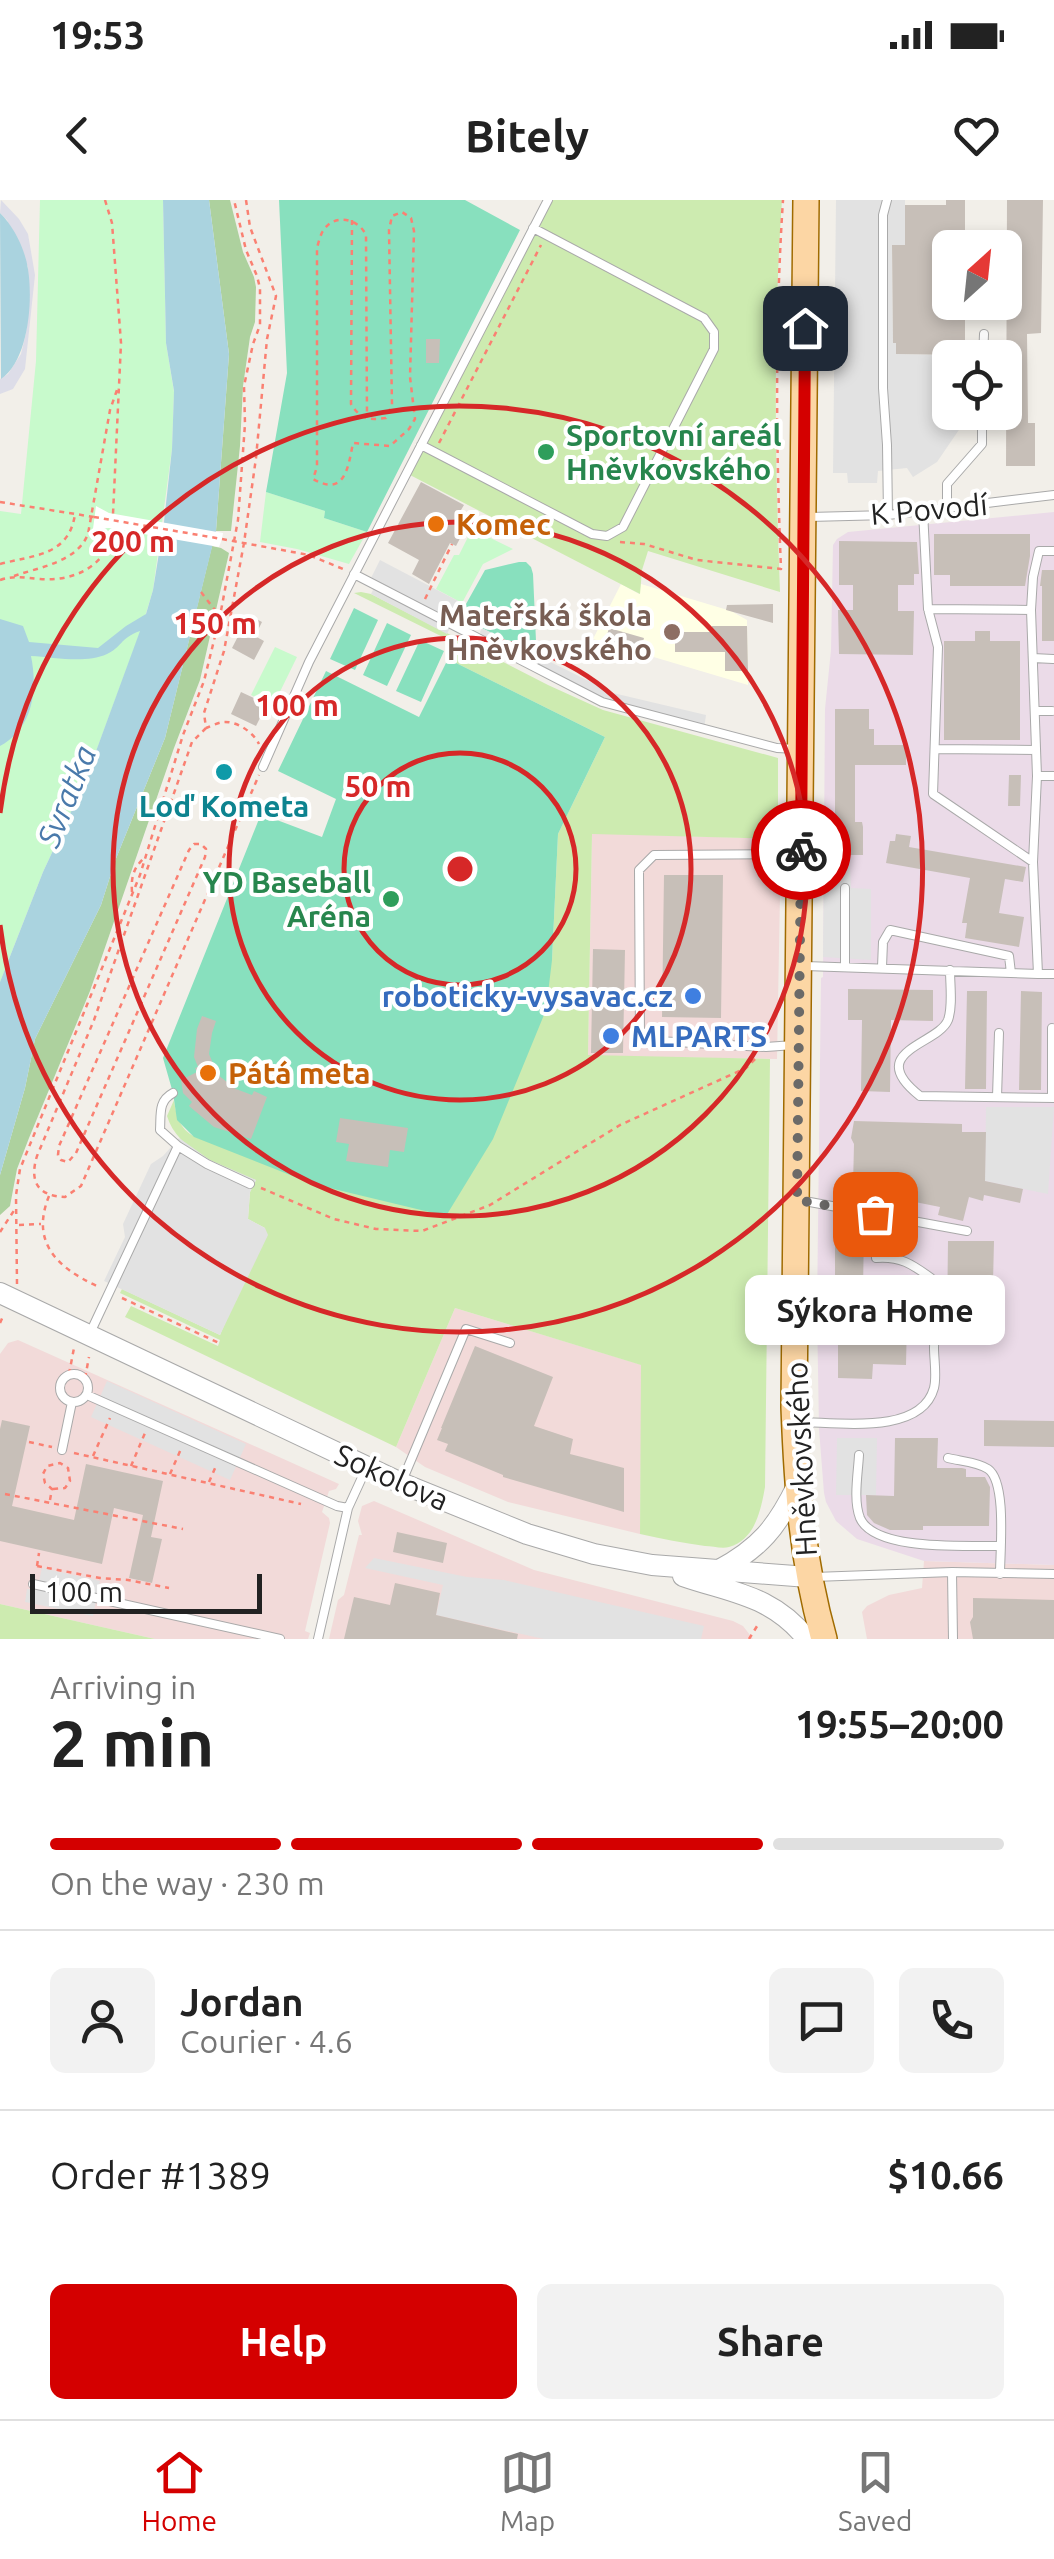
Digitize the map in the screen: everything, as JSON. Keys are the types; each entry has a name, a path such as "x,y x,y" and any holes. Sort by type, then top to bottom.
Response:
{"main road":[{"name":"Hněvkovského","path":"806,200 794,1422 808,1578 824,1639"}],"street":[{"name":"Sokolova","path":"2,1304 85,1346 527,1534 594,1554 652,1565 808,1578"},
{"path":"717,1571 746,1556 761,1542 785,1511 797,1486"},
{"path":"652,1565 767,1604 788,1617 807,1639"}],"lane":[{"path":"263,768 309,662 548,200"},
{"path":"887,200 883,215 883,388 888,515"},
{"path":"421,445 592,534 607,536 623,527 714,349 714,332 704,318 533,228"},
{"path":"984,334 984,340"},
{"path":"947,508 946,484 982,444 982,430"},
{"name":"K Povodí","path":"804,517 888,515 1054,495"},
{"path":"923,511 928,608 938,647 933,794 1033,862"},
{"path":"1038,974 1031,610 1039,552 1054,551"},
{"path":"354,574 602,702 777,748 802,749"},
{"path":"928,608 1031,610"},
{"path":"1033,658 1053,659"},
{"path":"1034,711 1052,711"},
{"path":"935,749 1036,750"},
{"path":"1037,776 1054,776"},
{"path":"799,1044 640,1040 639,870 654,854 801,854"},
{"path":"845,966 846,888"},
{"path":"882,968 883,942 890,930 1009,956 1011,972"},
{"path":"800,966 1054,974"},
{"path":"950,970 949,1018 941,1030 906,1050 901,1061 901,1075 920,1096 1053,1098 1052,1028"},
{"path":"997,1097 999,1033"},
{"path":"173,1093 164,1098 161,1106 160,1130 206,1164 250,1184"},
{"path":"85,1346 178,1146"},
{"path":"797,1200 967,1230"},
{"path":"794,1422 895,1422 916,1412 927,1401 934,1387 935,1296 931,1278 908,1261 876,1258"},
{"path":"401,1483 466,1330 510,1343"},
{"path":"69,1374 84,1378 89,1386 81,1400 72,1402 60,1390 62,1380 69,1374"},
{"path":"87,1394 348,1508"},
{"path":"62,1450 72,1402"},
{"path":"860,1456 857,1500 860,1518 869,1530 887,1539 1000,1546"},
{"path":"948,1458 987,1468 995,1477 1000,1498 1000,1574"},
{"path":"318,1639 348,1508 366,1466"},
{"path":"952,1572 953,1639"},
{"path":"808,1578 952,1572 1054,1574"},
{"path":"33,1584 280,1639"}],"path":[{"path":"106,200 112,223 121,343 113,514"},
{"path":"18,1281 16,1208 26,1153 146,856 204,681 220,616 238,520 244,386 260,325 260,288 234,200"},
{"path":"206,728 204,713 225,646 244,543 267,338 276,296 250,228 246,200"},
{"path":"607,536 611,542 644,544 698,560 781,569 779,259 783,200"},
{"path":"352,220 351,404 357,414 367,418 386,418 392,404 388,230 392,216 402,212 412,218 410,377 415,419 409,430 390,446 353,443 347,473 337,484 325,486 313,480 317,467 318,248 322,232 337,220 352,220 363,227 366,235 367,418"},
{"path":"435,452 546,235"},
{"path":"0,580 60,560 84,544 110,410 120,381"},
{"path":"0,502 309,555 354,574"},
{"path":"0,564 64,544 75,514"},
{"path":"14,576 43,580 79,573 100,561 108,548 112,528"},
{"path":"420,609 452,544"},
{"path":"201,592 220,616"},
{"path":"214,642 225,646"},
{"path":"189,718 204,713"},
{"path":"223,722 254,734 262,749 263,768 81,1186 66,1197 49,1195 39,1188 32,1173 36,1156 94,1020 192,742 206,728 223,722"},
{"path":"194,844 201,844 206,849 206,858 76,1153 68,1162 61,1160 59,1146 189,850 194,844"},
{"path":"250,1184 334,1219 376,1229 422,1231 490,1205 620,1125 746,1068 766,1046"},
{"path":"0,1232 16,1208"},
{"path":"17,1226 42,1224"},
{"path":"0,1323 2,1304"},
{"path":"69,1374 85,1346"},
{"path":"84,1378 85,1346"},
{"path":"92,1458 115,1407"},
{"path":"131,1466 150,1423"},
{"path":"169,1474 186,1439"},
{"path":"29,1442 302,1504"},
{"path":"208,1483 222,1454"},
{"path":"56,1462 64,1464 70,1472 68,1484 52,1489 45,1483 44,1470 56,1462"},
{"path":"49,1502 52,1489"},
{"path":"5,1494 183,1529"},
{"path":"40,1553 36,1566 170,1588"},
{"path":"750,1639 758,1624"}],"shaded area":[{"path":"1,200 28,234 35,275 25,369 13,389 0,394 0,379 21,354 29,301 28,267 0,213"},
{"path":"836,200 905,200 905,245 892,246 893,342 896,354 932,355 932,430 959,430 937,462 913,477 907,468 878,471 877,483 848,483 847,473 833,473"},
{"path":"1054,512 1054,1565 924,1561 857,1539 836,1521 824,1493 817,1311 825,709 831,650 833,545 848,532"},
{"name":"Komec","path":"380,560 462,603 447,634 371,594 369,582"},
{"name":"Mateřská škola Hněvkovského","path":"621,584 639,594 641,584 731,611 747,620 748,685 593,639"},
{"path":"482,628 613,693 706,715 704,729 602,702 485,643"},
{"path":"592,833 781,839 777,1059 588,1056"},
{"path":"824,864 850,867 851,888 871,889 871,960 823,957"},
{"path":"986,1107 1054,1107 1048,1194 985,1181"},
{"path":"179,1138 210,1160 256,1180 250,1192 248,1219 265,1228 268,1235 220,1335 104,1281 125,1237 123,1224 151,1164"},
{"path":"455,1308 642,1365 640,1534 508,1502 425,1467 396,1447"},
{"path":"18,1340 339,1484 329,1491 322,1512 330,1523 305,1631 310,1633 308,1639 155,1639 0,1604 0,1354 8,1343"},
{"path":"107,1381 246,1444 230,1480 91,1417"},
{"path":"837,1438 877,1438 876,1495 836,1495"},
{"path":"374,1501 534,1570 733,1621 753,1639 329,1639 338,1600 344,1595 362,1535 358,1521 362,1506"},
{"path":"374,1558 467,1577 504,1580 704,1626 701,1639 544,1639 436,1615 443,1585 365,1568"},
{"path":"924,1561 1054,1565 1054,1639 867,1639 862,1612 889,1595 922,1588"},
{"path":"42,1568 100,1581 93,1616 25,1602 27,1589 37,1590"}],"green space":[{"path":"40,200 163,200 166,343 174,392 172,449 153,590 141,630 84,784 43,872 0,982 0,511 21,514 36,361"},
{"path":"209,200 230,200 256,287 231,531 216,531 229,354"},
{"path":"279,200 465,200 520,230 367,532 324,518 325,511 266,492 287,373"},
{"path":"553,200 782,200 776,396 780,592 648,551 640,594 410,475"},
{"path":"266,492 325,511 324,518 367,532 349,564 260,542"},
{"path":"472,529 513,549 483,564 462,603 436,589"},
{"path":"212,546 229,553 200,680 90,991 17,1169 10,1206 0,1215 0,1175 35,1039 101,905 165,738"},
{"path":"526,562 533,574 536,641 530,648 522,649 464,619 461,613 485,570"},
{"path":"361,592 603,710 778,758 781,839 592,834 588,1055 770,1059 765,1487 751,1531 729,1547 640,1534 641,1365 455,1308 396,1447 125,1317 131,1306 218,1346 220,1340 120,1293 122,1289 220,1335 265,1228 248,1219 250,1192 256,1180 203,1157 181,1139 167,1116 174,1100 181,1124 189,1134 202,1139 552,960 558,834 605,737 448,659 455,643 354,593"},
{"path":"354,608 378,620 355,670 330,659"},
{"path":"387,623 411,635 387,686 363,675"},
{"path":"420,640 444,651 421,702 396,691"},
{"path":"275,647 297,657 273,706 251,695"},
{"name":"YD Baseball Aréna","path":"448,659 605,737 558,834 546,1010 493,1139 446,1216 313,1184 194,1137 177,1120 163,1058 261,814 322,837 336,799 278,771 326,671 419,717"},
{"path":"0,1604 155,1639 0,1639"}],"water":[{"path":"163,200 209,200 229,354 216,531 165,738 101,905 35,1039 0,1175 0,982 43,872 84,784 140,631 112,652 98,657 31,656 33,695 26,719 0,746 0,619 23,626 29,642 98,648 146,614 164,522 172,449 174,391 166,343"},
{"path":"0,213 24,254 30,297 23,344 18,358 1,379"}],"pier":[{"path":"96,506 109,513 223,533 222,539 219,547 109,528 93,529"}],"building":[{"path":"946,200 965,200 965,230 932,230 932,320 965,320 965,340 932,340 932,355 896,354 892,245 905,245 905,205 946,205"},
{"path":"1007,200 1043,200 1041,333 1027,334 1028,423 1035,423 1035,466 1006,466 1006,430 1022,430 1022,340 1006,340 1007,320 1022,320 1022,230 1007,230"},
{"path":"426,339 440,339 439,363 426,363"},
{"path":"421,482 464,505 458,515 469,521 456,546 450,543 429,584 412,574 419,560 388,543"},
{"path":"934,534 1030,534 1025,586 950,586 950,575 934,575"},
{"path":"839,541 917,542 919,574 914,574 914,585 898,585 898,611 914,611 913,655 839,654 838,610 853,610 853,585 839,585"},
{"path":"1042,570 1054,570 1054,641 1042,641"},
{"path":"773,604 773,623 726,610 727,605"},
{"path":"249,615 262,622 255,636 264,641 254,660 232,648"},
{"path":"712,626 747,626 748,671 725,671 725,652 675,652 675,632 712,632"},
{"path":"609,628 644,638 640,652 605,642"},
{"path":"975,631 990,631 990,641 1020,641 1020,740 944,740 944,641 975,641"},
{"path":"241,692 267,704 256,726 231,714"},
{"path":"835,709 869,709 874,745 906,745 906,765 855,765 855,822 862,822 863,855 835,855"},
{"path":"1009,775 1021,775 1020,806 1008,806"},
{"path":"896,834 911,836 909,847 1026,867 1023,882 1005,879 999,913 1024,917 1019,947 965,938 967,923 962,923 970,878 886,863 890,841 895,841"},
{"path":"664,875 723,875 721,1018 662,1017"},
{"path":"593,949 625,950 623,1053 591,1053"},
{"path":"848,989 933,990 933,1021 891,1020 890,1092 861,1091 862,1020 848,1020"},
{"path":"967,991 987,991 986,1089 965,1089"},
{"path":"1021,991 1042,992 1041,1090 1019,1090"},
{"path":"202,1016 216,1021 209,1054 218,1075 236,1089 267,1097 251,1139 214,1127 189,1106 192,1102 183,1093 181,1080 197,1072 194,1057"},
{"path":"340,1118 408,1128 404,1152 390,1150 388,1167 346,1161 349,1144 336,1142"},
{"path":"854,1121 962,1124 962,1132 986,1132 985,1181 1023,1189 1020,1203 984,1195 983,1201 969,1197 963,1221 938,1215 940,1207 910,1201 909,1204 870,1192 870,1186 853,1186"},
{"path":"835,1229 864,1229 863,1290 912,1290 906,1365 873,1364 872,1379 838,1378 838,1319 828,1319 828,1301 835,1301"},
{"path":"948,1241 994,1241 992,1324 947,1323"},
{"path":"475,1346 553,1377 534,1426 573,1439 570,1454 624,1468 624,1512 503,1477 445,1451 448,1444 437,1440"},
{"path":"2,1420 30,1426 12,1506 74,1520 86,1464 163,1481 151,1537 162,1539 152,1583 129,1578 143,1515 114,1508 102,1564 0,1541"},
{"path":"984,1420 1054,1421 1054,1447 984,1446"},
{"path":"895,1438 938,1438 937,1468 962,1468 966,1469 966,1477 985,1477 990,1487 989,1526 890,1530 874,1523 867,1515 866,1495 894,1496"},
{"path":"397,1532 447,1543 443,1563 393,1552"},
{"path":"395,1583 440,1593 436,1615 518,1634 517,1639 344,1639 354,1597 390,1605"},
{"path":"973,1598 1054,1600 1054,1639 973,1639"}],"way so far":[{"path":"801,850 797,1200 875,1214"}],"place":[{"name":"Sportovní areál Hněvkovského","path":"546,452"},
{"name":"Komec","path":"436,524"},
{"name":"Mateřská škola Hněvkovského","path":"672,632"},
{"name":"Loď Kometa","path":"224,772"},
{"name":"YD Baseball Aréna","path":"391,899"},
{"name":"roboticky-vysavac.cz","path":"693,996"},
{"name":"MLPARTS","path":"611,1036"},
{"name":"Pátá meta","path":"208,1073"},
{"name":"Sýkora Home","path":"875,1214"}],"route":[{"path":"801,850 805,328"}],"water label":[{"name":"Svratka","path":"66,796"}]}
